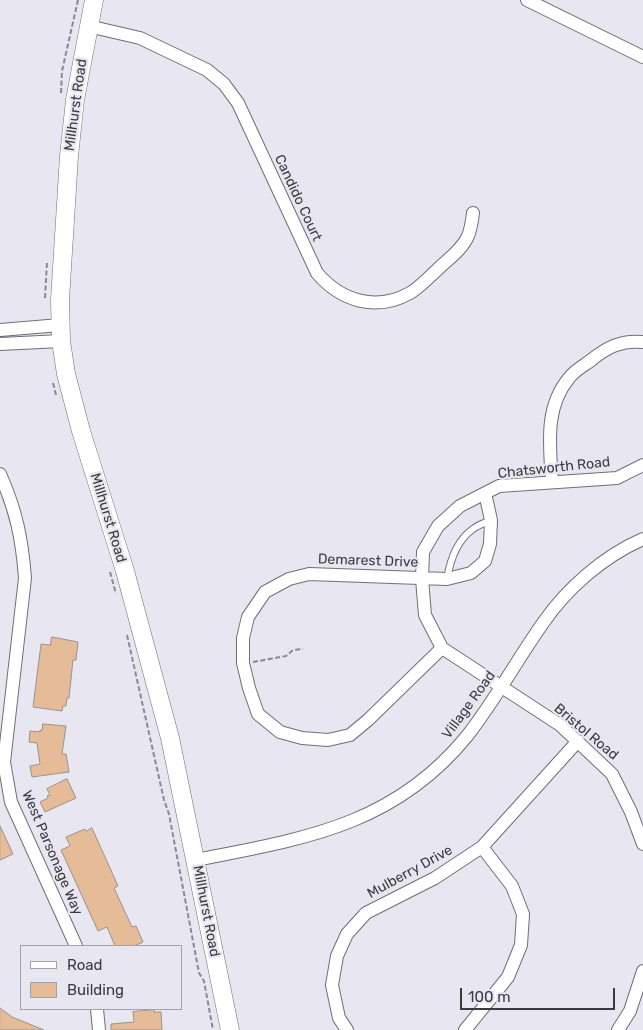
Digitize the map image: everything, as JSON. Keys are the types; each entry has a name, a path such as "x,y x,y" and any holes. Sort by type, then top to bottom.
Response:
{"street":[{"name":"Millhurst Road","path":"94,0 75,100 69,156 62,259 60,333 66,374 81,431 148,654 170,738 230,1030"},
{"path":"527,0 643,57"},
{"name":"Candido Court","path":"88,26 140,38 160,46 207,70 224,84 238,103 317,273 340,294 355,300 381,302 399,298 412,292 462,246 469,235 473,213"},
{"path":"0,330 60,333"},
{"path":"0,344 60,333"},
{"path":"552,482 549,429 555,400 569,377 598,354 619,343 643,342"},
{"name":"Chatsworth Road","path":"442,648 425,615 422,579 423,552 438,526 460,506 499,486 616,478 643,465"},
{"name":"West Parsonage Way","path":"0,474 17,518 23,548 25,578 4,762 11,802 76,945"},
{"name":"Demarest Drive","path":"442,648 362,725 350,734 328,740 302,738 280,732 258,714 243,663 243,638 248,617 265,592 289,580 309,574 448,579 471,573 485,562 490,544 491,520 485,493"},
{"name":"Village Road","path":"196,860 319,833 345,825 391,802 411,789 451,754 468,735 543,622 559,602 597,567 615,554 643,539"},
{"path":"442,648 502,686"},
{"name":"Bristol Road","path":"502,686 560,725 612,774 642,838"},
{"name":"Mulberry Drive","path":"346,1030 339,1018 332,985 337,956 347,934 366,913 435,878 482,847 578,741"},
{"path":"465,1030 508,977 521,945 523,914 512,886 482,847"},
{"path":"618,1030 630,1011 643,972"},
{"path":"97,1010 99,1030"}],"lane":[{"path":"448,579 450,561 461,541 472,529 491,520"}],"path":[{"path":"52,377 56,395"},
{"path":"108,568 116,594"},
{"path":"125,628 164,800 169,814 213,1030"},
{"path":"243,663 286,656 293,650 303,649"}],"building":[{"path":"52,637 78,642 76,660 73,660 69,698 67,698 66,706 63,706 62,711 33,707 41,644 50,645"},
{"path":"43,724 66,726 62,754 66,754 69,772 32,777 30,766 40,764 37,743 29,742 30,731 40,732"},
{"path":"67,779 76,798 45,812 40,802 50,795 47,789"},
{"path":"0,826 13,854 0,860"},
{"path":"92,828 118,886 114,888 132,927 136,926 143,942 136,945 115,945 107,927 98,931 61,850 70,846 66,837 85,829 86,831"},
{"path":"0,1008 12,1017 44,1030 0,1030"},
{"path":"154,1010 154,1012 161,1012 162,1030 111,1030 111,1024 134,1022 133,1012"}]}
